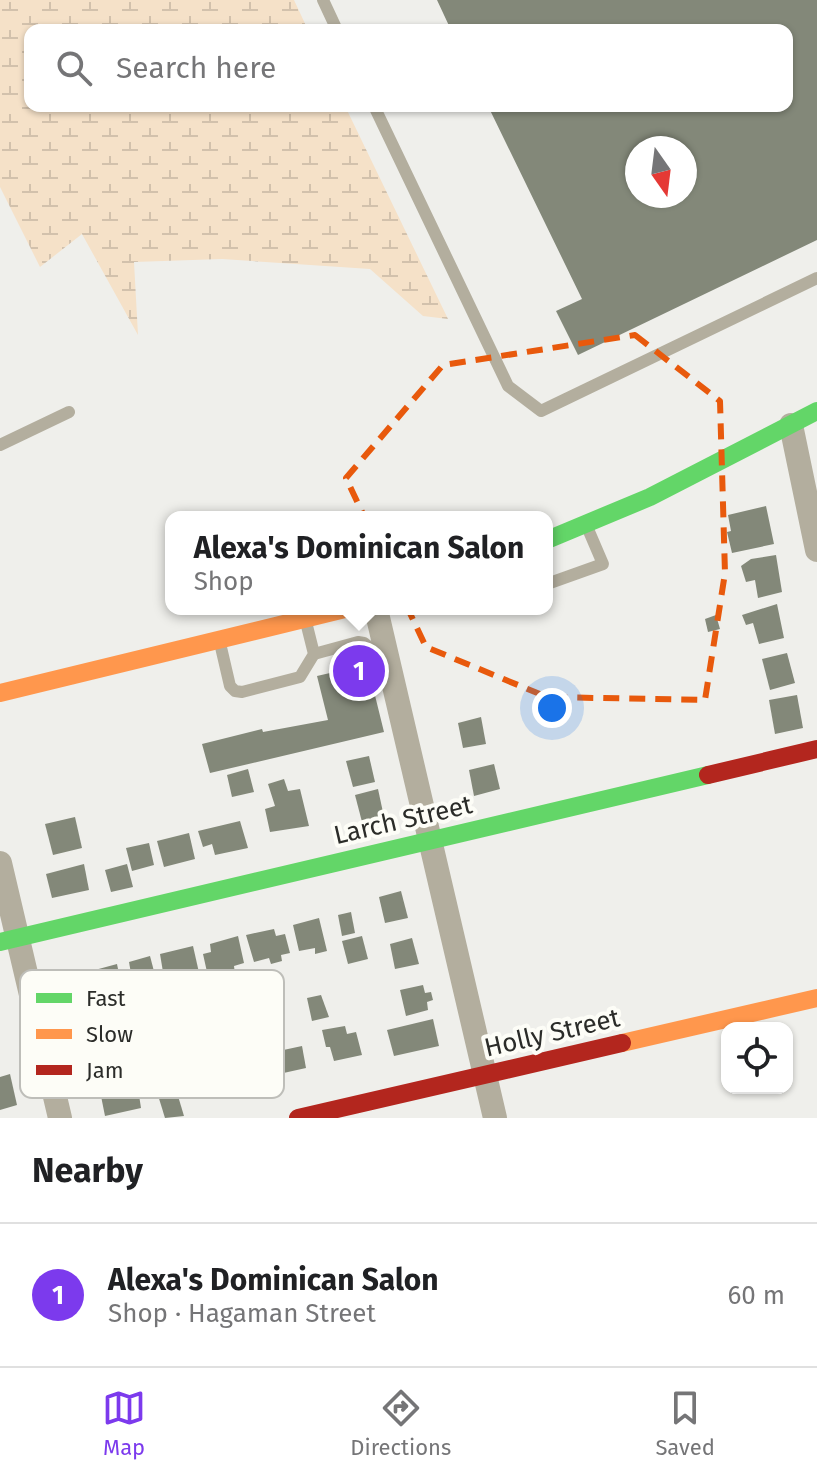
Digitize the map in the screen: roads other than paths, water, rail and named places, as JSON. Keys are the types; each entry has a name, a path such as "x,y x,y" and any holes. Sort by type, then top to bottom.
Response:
{"street":[{"path":"553,538 700,472 817,411"},
{"path":"791,425 817,550"},
{"path":"0,693 321,615"},
{"path":"377,615 495,1118"},
{"name":"Larch Street","path":"9,940 817,749"},
{"path":"0,863 9,940 20,978"},
{"name":"Holly Street","path":"298,1118 817,998"},
{"path":"54,1098 60,1118"}],"lane":[{"path":"323,0 334,24"},
{"path":"377,112 508,386 541,411 817,278"},
{"path":"0,445 69,412"},
{"path":"553,582 603,564 587,525"},
{"path":"305,619 314,654"},
{"path":"219,640 230,686 242,692 300,677 314,654 358,642 378,654 386,653"}],"place":[{"name":"Alexa's Dominican Salon","path":"359,671"}]}
